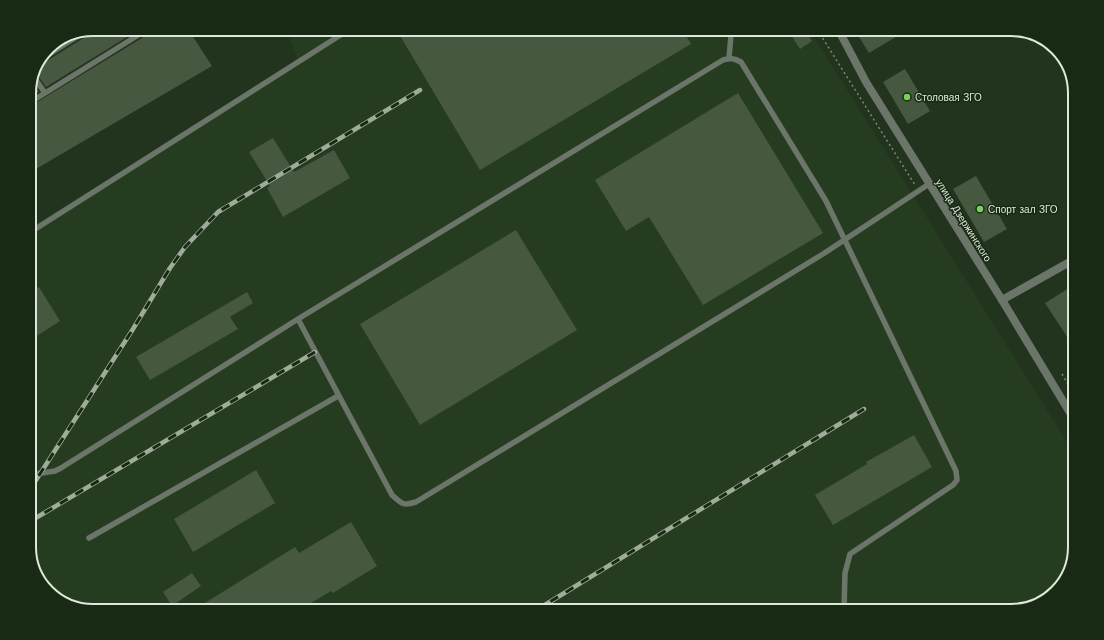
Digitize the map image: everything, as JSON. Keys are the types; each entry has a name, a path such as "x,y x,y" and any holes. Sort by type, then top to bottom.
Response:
{"street":[{"name":"улица Дзержинского","path":"842,36 866,82 1002,300 1068,409"},
{"path":"1002,300 1068,263"}],"lane":[{"path":"36,99 137,36"},
{"path":"36,229 339,36"},
{"path":"730,58 731,36"},
{"path":"58,49 72,40"},
{"path":"36,474 55,471 61,468 298,320 723,60 730,58 741,62 826,201 956,471 957,480 953,486 850,554 844,573 844,604"},
{"path":"37,82 45,93"},
{"path":"298,320 392,495 406,505 423,498 844,240 929,184"},
{"path":"89,538 338,396"}],"path":[{"path":"821,36 919,191"},
{"path":"1062,374 1068,384"}],"shaded area":[{"path":"288,36 813,36 1068,444 1068,555 1064,569 1056,582 1040,596 1033,600 1019,604 85,604 71,600 58,592 46,579 42,572 36,551 36,224 299,62"}],"building":[{"path":"129,36 46,87 38,76 46,62 86,37"},
{"path":"145,36 193,36 212,66 36,169 36,103"},
{"path":"400,36 686,36 691,44 480,170"},
{"path":"792,36 809,36 812,41 800,49"},
{"path":"858,36 897,36 869,53"},
{"name":"Столовая ЗГО","path":"905,69 930,111 908,124 883,82"},
{"path":"738,93 823,233 703,305 649,217 626,231 595,180"},
{"path":"273,138 294,172 334,150 350,178 283,217 267,188 270,186 249,152"},
{"name":"Спорт зал ЗГО","path":"976,176 1007,229 984,242 953,189"},
{"path":"516,230 577,330 420,425 360,324"},
{"path":"39,287 60,321 36,336 36,289"},
{"path":"1068,289 1068,338 1045,303"},
{"path":"247,292 253,303 230,317 238,329 150,380 136,357"},
{"path":"914,435 932,467 833,525 815,495 867,464 866,462"},
{"path":"256,470 275,503 193,552 174,519"},
{"path":"351,522 377,566 333,593 331,591 310,604 203,604 295,547 299,553"},
{"path":"192,573 201,586 175,604 171,604 163,592"}],"railway":[{"path":"36,480 133,329 170,268 185,247 218,212 420,90"},
{"path":"36,518 315,352"},
{"path":"546,604 864,409"}],"place":[{"name":"Столовая ЗГО","path":"907,97"},
{"name":"Спорт зал ЗГО","path":"980,209"}]}
